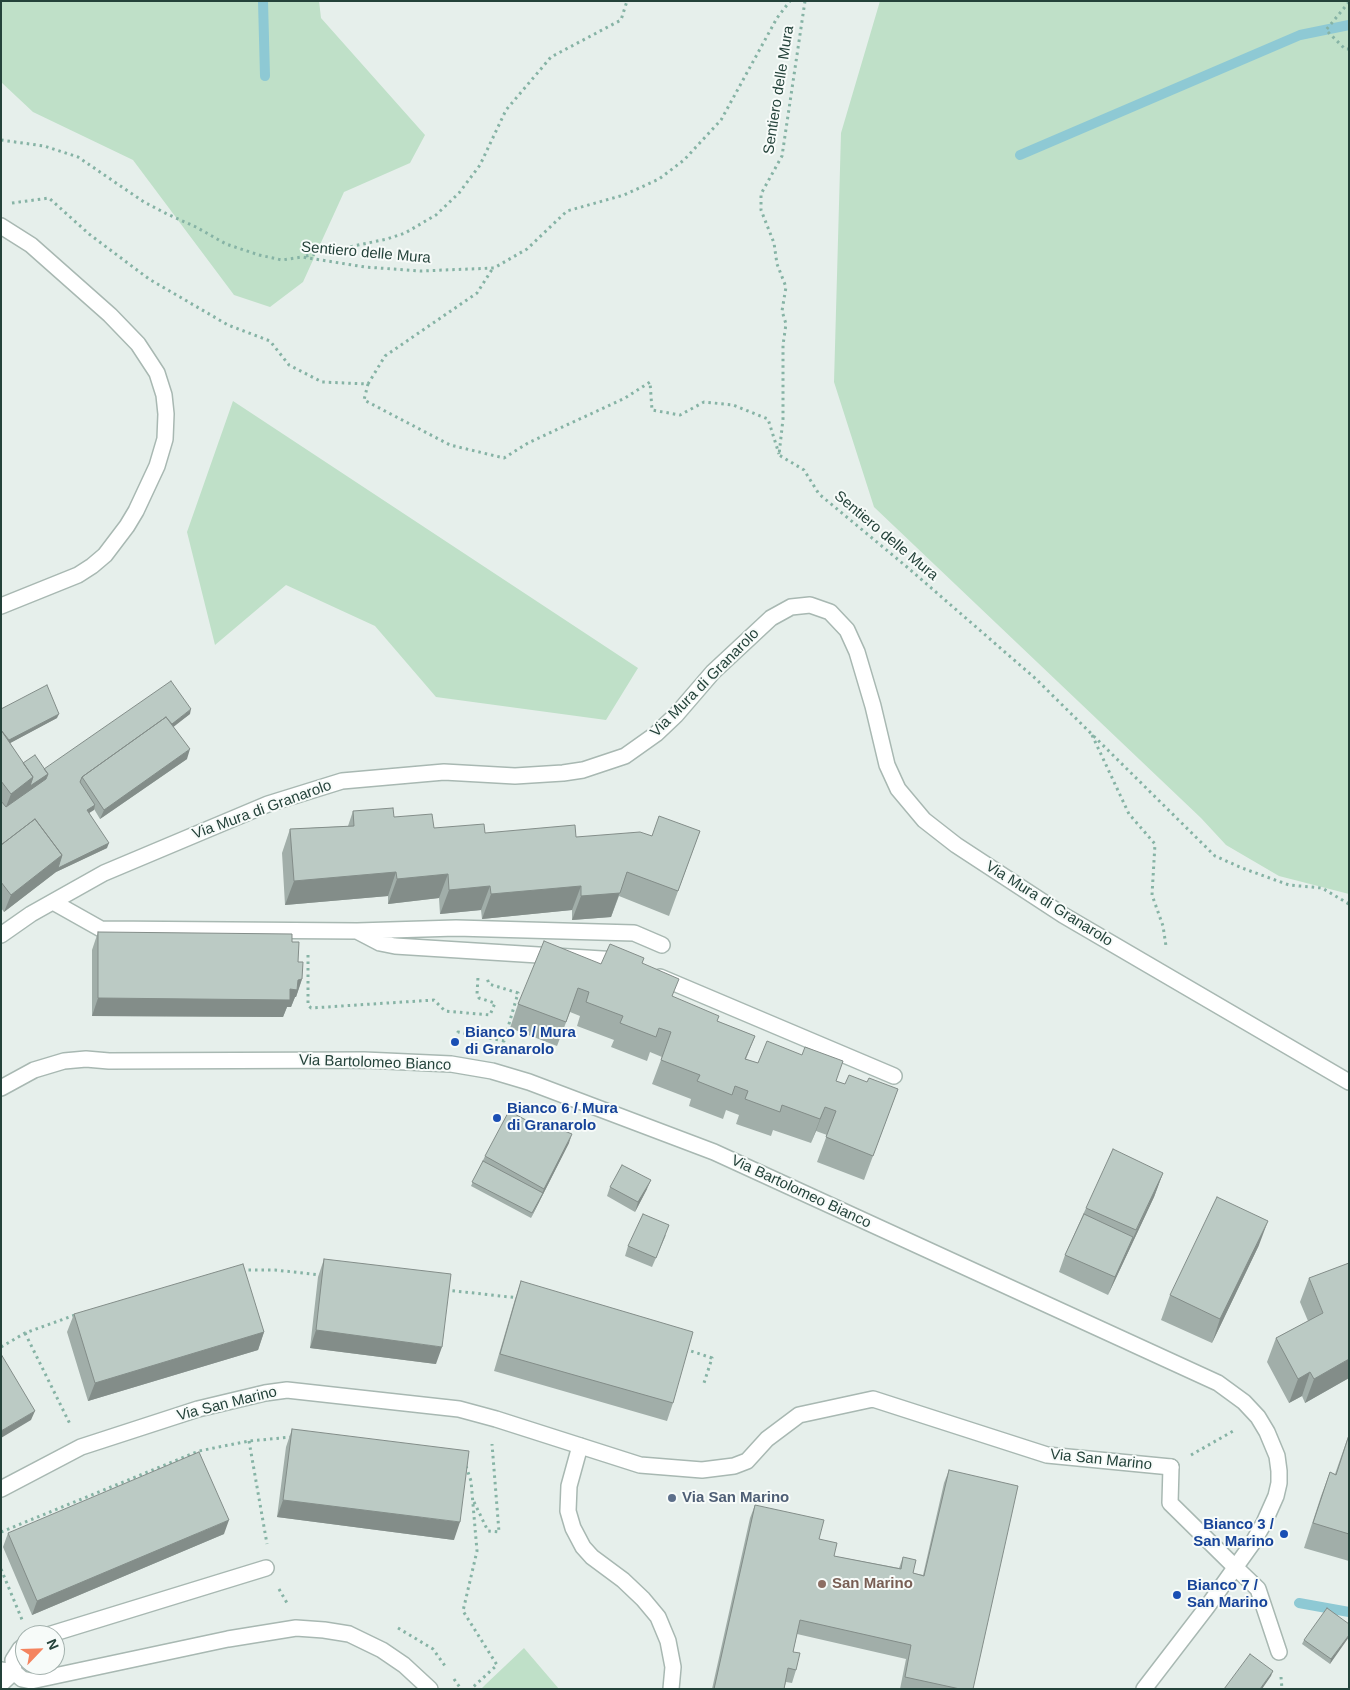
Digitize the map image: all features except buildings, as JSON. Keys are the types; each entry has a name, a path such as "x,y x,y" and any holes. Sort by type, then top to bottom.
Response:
{"street":[{"path":"1,226 31,245 110,315 138,344 157,373 164,395 166,414 165,439 157,466 127,526 105,555 78,575 1,606"},
{"name":"Via Mura di Granarolo","path":"1,935 31,914 104,873 268,804 342,781 444,772 515,776 563,773 584,770 625,756 662,728 713,672 771,618 791,607 810,605 830,612 847,630 857,652 874,706 887,765 898,789 924,820 956,844 1063,915 1349,1082"},
{"path":"53,902 101,929 357,930 456,928 634,933 662,945"},
{"path":"357,930 380,943 395,946 618,960 894,1076"},
{"name":"Via Bartolomeo Bianco","path":"1,1088 34,1070 64,1061 86,1059 109,1061 364,1060 451,1064 492,1071 529,1082 714,1152 1218,1383 1244,1402 1258,1417 1272,1443 1277,1456 1279,1483 1276,1496 1264,1523 1235,1567 1144,1689"},
{"name":"Via San Marino","path":"1,1489 81,1447 198,1409 265,1393 287,1390 459,1409 640,1465 702,1470 734,1466 747,1461 767,1439 799,1415 873,1398 1047,1455 1171,1467 1170,1503 1258,1589 1279,1652"},
{"path":"580,1446 569,1486 568,1511 573,1528 592,1557 624,1580 658,1617 668,1641 673,1667 671,1689"},
{"path":"65,1630 266,1568"},
{"path":"8,1671 31,1680 296,1628 349,1634 382,1650 404,1665 430,1689"},
{"path":"1,1684 15,1657"}],"path":[{"path":"302,257 387,239 406,233 436,215 459,193 480,165 506,110 551,57 621,20 627,1"},
{"name":"Sentiero delle Mura","path":"1,140 44,146 78,157 144,202 226,244 259,256 282,260 302,257 365,267 420,271 494,268 528,249 567,210 624,195 659,179 684,160 721,120 778,18 790,1"},
{"name":"Sentiero delle Mura","path":"805,1 782,156 761,194 761,210 774,243 777,264 786,287 782,311 786,324 783,345 783,419 779,455 804,470 819,494 907,567 1036,679 1215,856 1290,885 1322,888 1349,904"},
{"path":"1349,2 1326,30 1345,49 1349,49"},
{"path":"11,203 49,198 90,234 149,279 228,325 270,341 289,365 322,382 368,384"},
{"path":"494,268 477,293 385,356 368,384 364,400 450,445 504,458 528,443 625,398 650,382 652,410 680,415 704,402 733,405 768,419 779,455"},
{"path":"1090,732 1128,814 1155,844 1152,896 1163,926"},
{"path":"308,952 308,1005 311,1008 434,1000 445,1011 490,1015 495,1003 479,998 477,994 478,977"},
{"path":"451,1064 458,1032 504,1041 518,993 489,984 487,978 490,952"},
{"path":"237,1270 275,1270 324,1276"},
{"path":"440,1290 524,1299"},
{"path":"1,1348 25,1334 76,1315"},
{"path":"25,1334 63,1407"},
{"path":"685,1348 712,1358 704,1383"},
{"path":"1171,1467 1258,1417"},
{"path":"472,1499 488,1531 499,1532 492,1441 496,1419"},
{"path":"1,1532 199,1451 249,1441 288,1437 297,1438"},
{"path":"249,1441 268,1549"},
{"path":"464,1462 471,1481 477,1551 463,1611 497,1665 471,1689"},
{"path":"1,1569 24,1625"}],"green space":[{"path":"1,1 319,1 321,18 425,135 410,163 344,192 303,282 270,307 234,295 133,160 33,112 1,82"},
{"path":"880,1 1349,1 1349,894 1279,876 1226,845 1201,818 874,507 834,382 841,133"},
{"path":"233,401 638,668 606,720 436,697 375,626 286,585 215,645 187,532"},
{"path":"524,1648 559,1689 481,1689 486,1684"}],"waterway":[{"path":"263,1 265,76"},
{"path":"1020,155 1300,35 1349,25"},
{"path":"1299,1603 1349,1612"}],"place":[{"name":"Bianco 5 / Mura di Granarolo","path":"455,1042"},
{"name":"Bianco 6 / Mura di Granarolo","path":"497,1118"},
{"name":"Via San Marino","path":"672,1498"},
{"name":"Bianco 3 / San Marino","path":"1284,1534"},
{"name":"San Marino","path":"822,1584"},
{"name":"Bianco 7 / San Marino","path":"1177,1595"}]}
